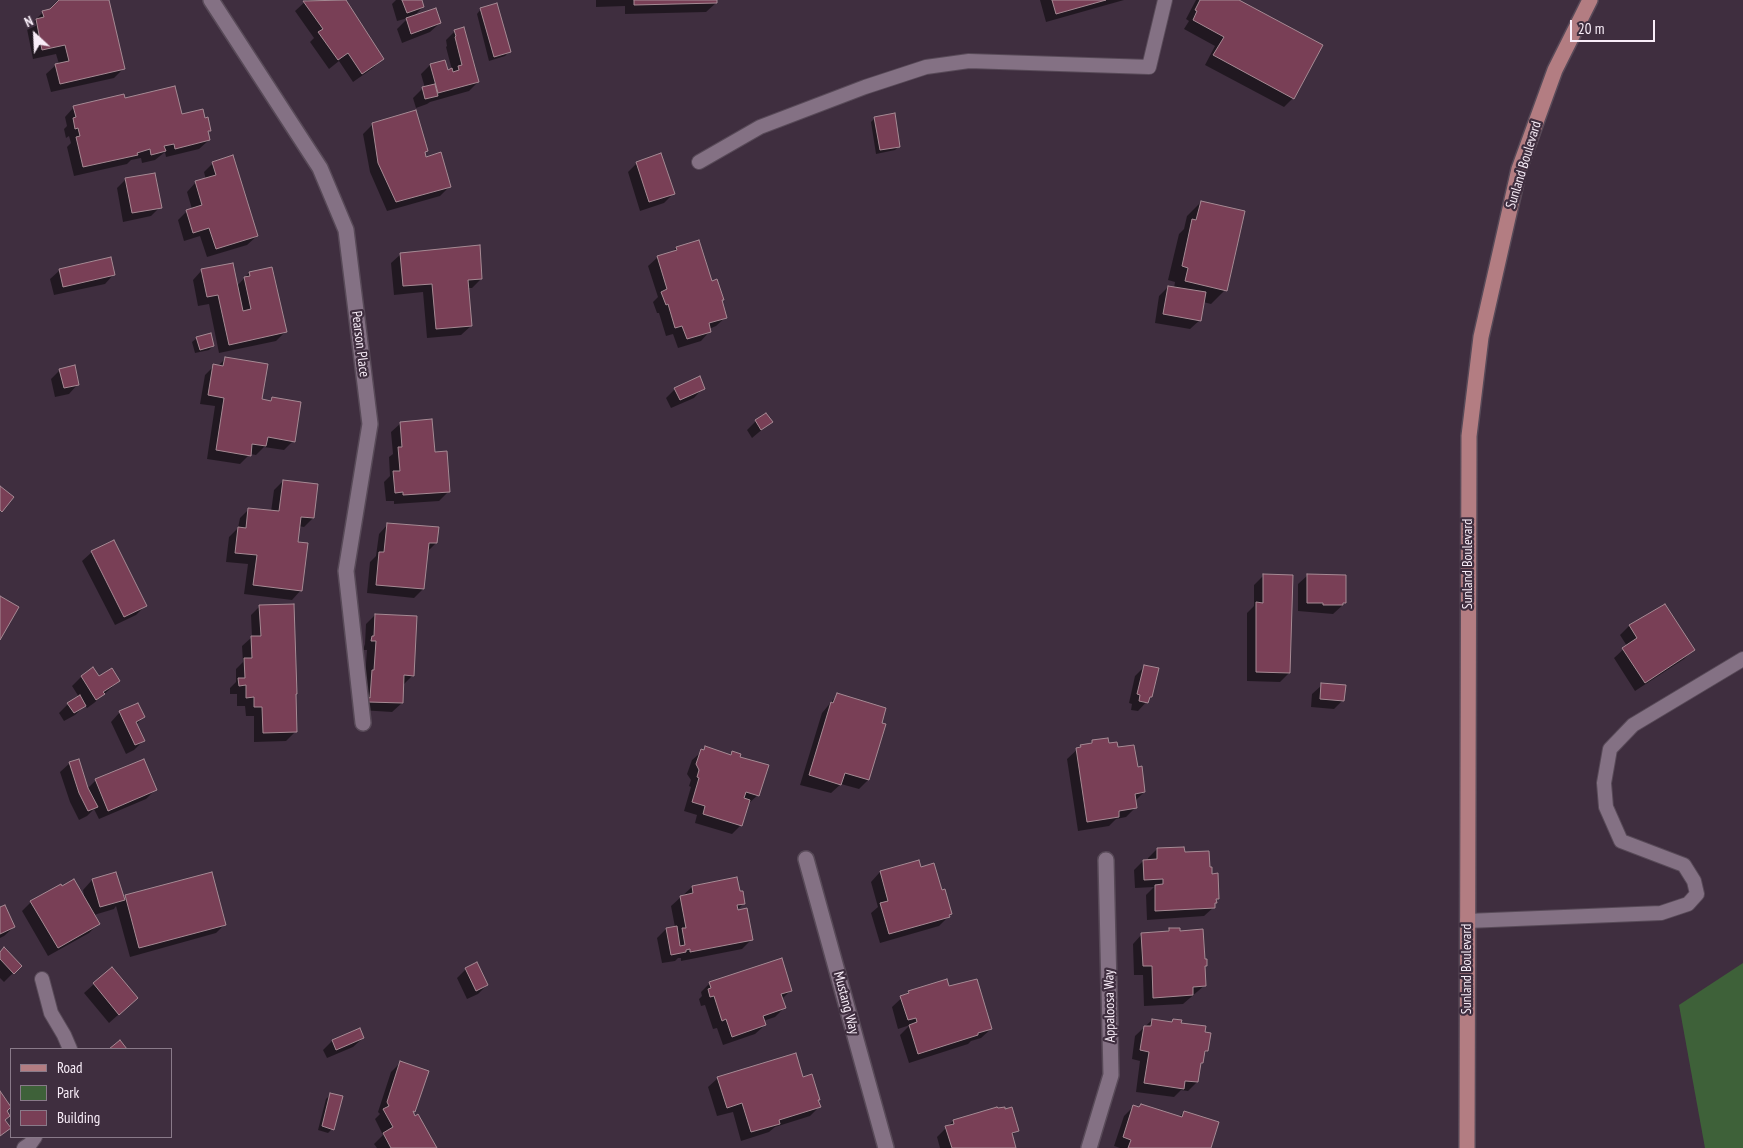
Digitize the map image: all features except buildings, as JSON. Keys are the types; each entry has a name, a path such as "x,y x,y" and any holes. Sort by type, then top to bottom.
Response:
{"main road":[{"name":"Sunland Boulevard","path":"1467,1148 1469,436 1481,337 1519,169 1555,70 1590,0"}],"street":[{"name":"Pearson Place","path":"211,0 320,168 346,230 370,424 346,571 363,723"},
{"name":"Mustang Way","path":"806,859 886,1148"},
{"name":"Appaloosa Way","path":"1089,1148 1111,1076 1106,860"}],"lane":[{"path":"699,162 760,127 865,87 926,67 969,62 1149,67 1165,0"},
{"path":"1467,922 1661,913 1688,904 1697,894 1694,881 1684,865 1621,841 1606,807 1604,783 1610,750 1633,726 1743,659"},
{"path":"42,979 50,1013 70,1048"},
{"path":"24,1148 34,1138"}],"green space":[{"path":"1743,963 1743,1148 1705,1148 1679,1005"}]}
